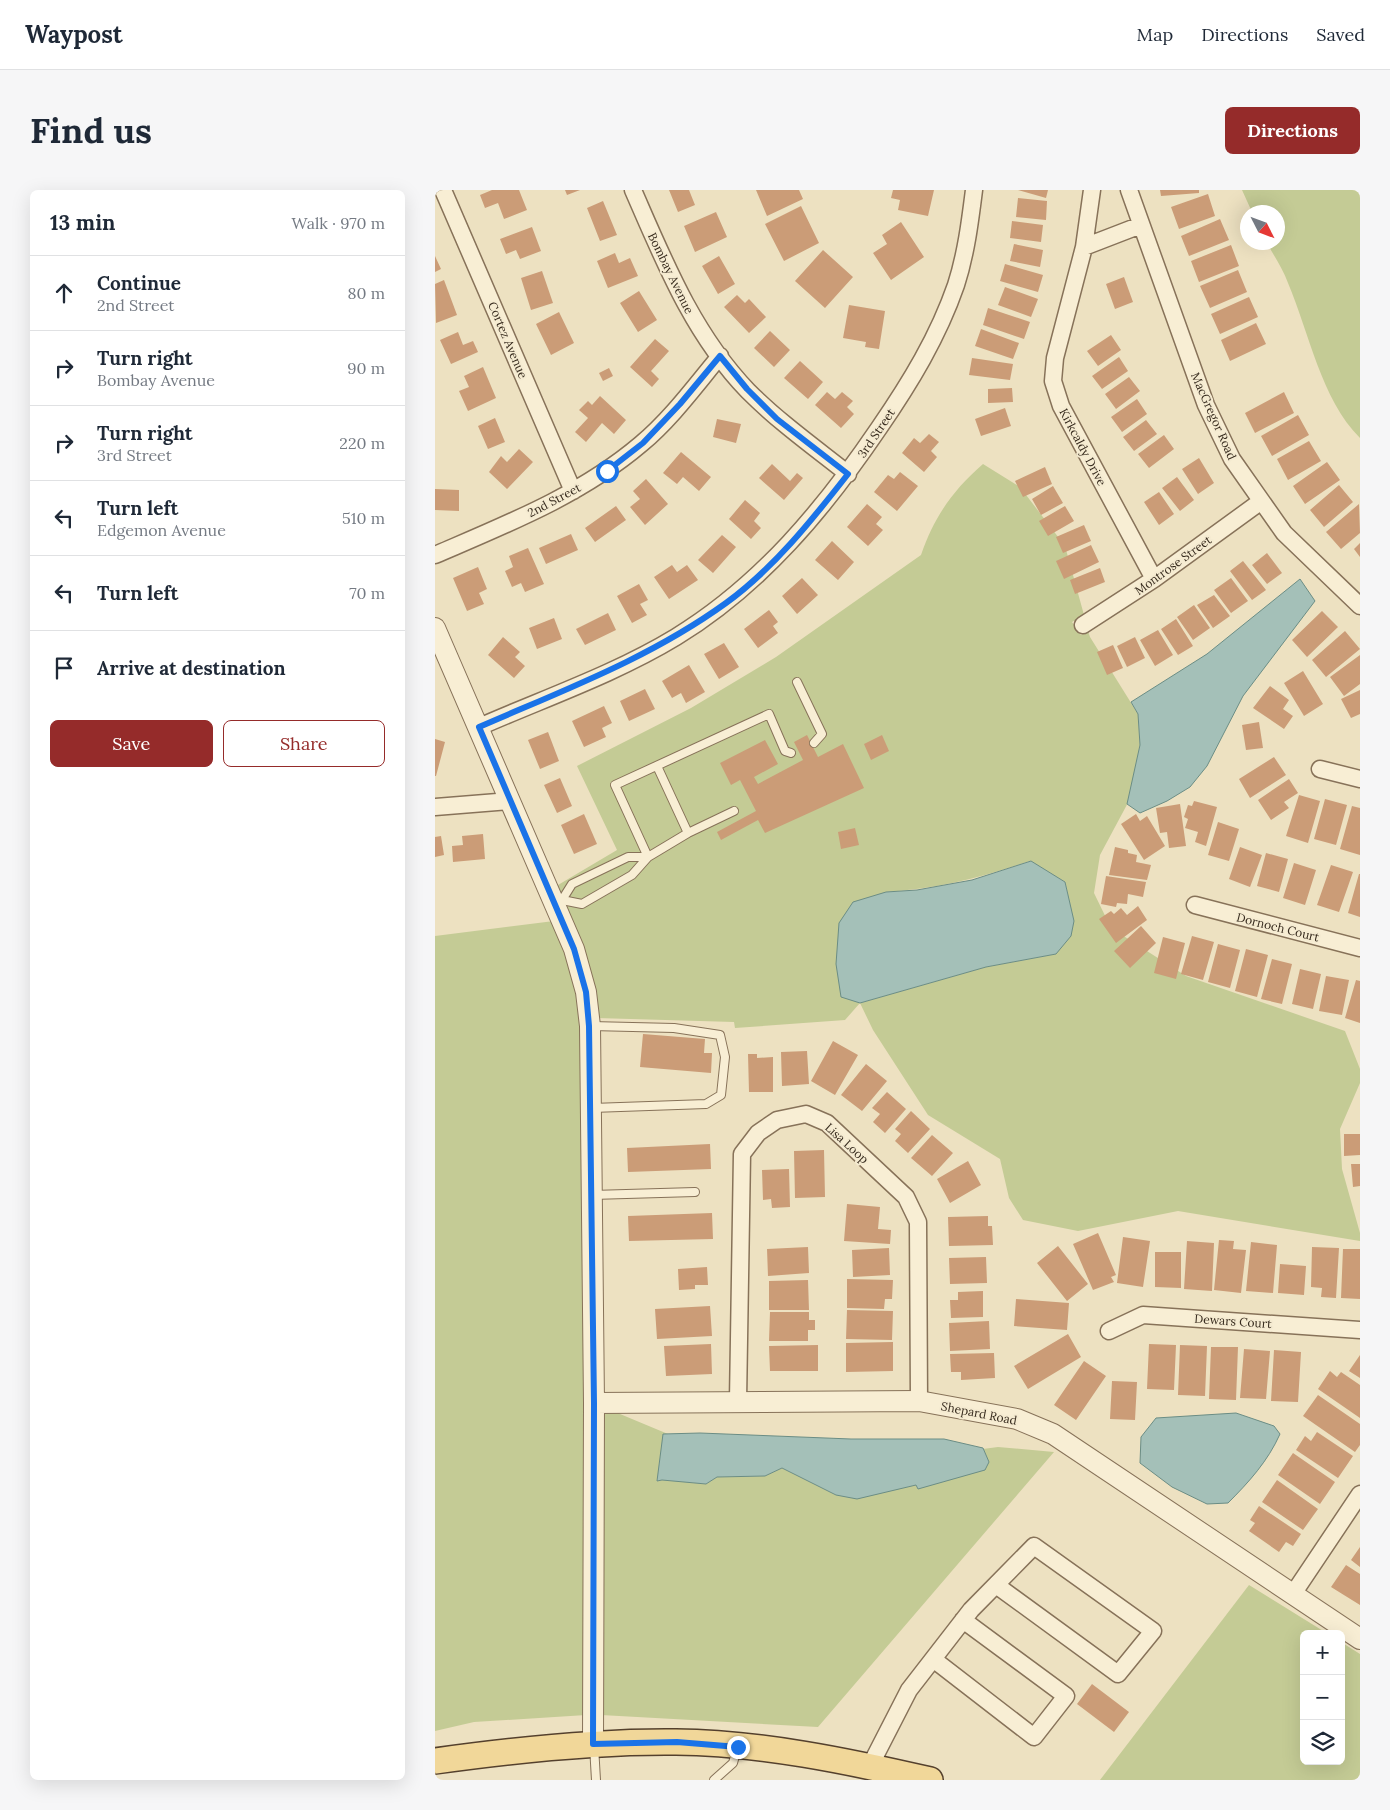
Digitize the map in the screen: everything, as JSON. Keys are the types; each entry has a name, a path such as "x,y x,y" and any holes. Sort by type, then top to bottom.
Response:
{"main road":[{"path":"435,1761 593,1744 677,1742 770,1750 870,1766 930,1780"}],"street":[{"name":"Cortez Avenue","path":"443,190 573,491"},
{"name":"Bombay Avenue","path":"633,190 673,283 695,322 720,356 747,389 777,419 848,474"},
{"name":"3rd Street","path":"479,727 634,660 676,636 727,602 772,562 797,535 848,474 904,392 937,333 961,266 968,238 974,190"},
{"name":"Kirkcaldy Drive","path":"1092,190 1084,248 1055,358 1053,382 1061,406 1154,579"},
{"name":"MacGregor Road","path":"1129,190 1206,405 1232,459 1260,502 1283,532 1360,606"},
{"path":"1084,248 1141,225"},
{"name":"2nd Street","path":"435,556 538,510 607,471 643,443 680,404 720,356"},
{"name":"Montrose Street","path":"1083,625 1154,579 1260,502"},
{"path":"435,628 510,801 558,902 586,992 589,1026 591,1108 594,1403 593,1744"},
{"path":"1320,769 1360,779"},
{"path":"435,807 510,801"},
{"name":"Dornoch Court","path":"1195,905 1360,948"},
{"name":"Lisa Loop","path":"738,1401 742,1154 759,1133 777,1120 806,1114 827,1123 906,1197 918,1222 919,1401"},
{"name":"Dewars Court","path":"1109,1331 1143,1315 1360,1330"},
{"name":"Shepard Road","path":"594,1403 919,1401 1017,1419 1053,1434 1360,1639"},
{"path":"1293,1594 1360,1494"},
{"path":"870,1766 909,1690 963,1620 996,1584 1034,1546 1153,1631 1118,1674 996,1584"},
{"path":"933,1659 1034,1738 1066,1696 963,1620"}],"lane":[{"path":"797,682 822,734 815,743"},
{"path":"648,857 615,785 769,714 785,751 791,753"},
{"path":"657,766 688,833"},
{"path":"558,902 582,904 632,875 648,857 688,833 734,811"},
{"path":"558,902 572,884 628,857 648,857"},
{"path":"589,1026 674,1028 720,1035 725,1057 721,1095 706,1104 591,1108"},
{"path":"592,1195 695,1192"},
{"path":"593,1744 596,1780"},
{"path":"714,1780 733,1763 738,1747"}],"green space":[{"path":"1242,190 1360,190 1360,438 1335,404 1317,364 1296,302 1271,250 1285,250 1285,205 1249,205"},
{"path":"983,464 1020,487 1065,546 1084,615 1072,622 1081,635 1088,631 1138,714 1140,745 1130,799 1100,855 1094,893 1111,928 1186,976 1345,1031 1360,1069 1360,1083 1340,1129 1342,1169 1360,1233 1360,1241 1178,1211 1078,1231 1023,1220 1009,1198 1000,1159 928,1115 873,1030 860,1003 845,1020 735,1028 734,1022 596,1018 558,894 558,885 617,850 577,766 691,708 776,657 921,555 938,516 972,474","holes":["1030,861 1065,882 1068,895 1056,954 986,967 860,1003 886,892 923,888 959,881"]},
{"path":"554,921 579,993 582,1025 586,1715 474,1722 435,1731 435,936"},
{"path":"602,1410 618,1410 620,1414 668,1434 664,1434 657,1481 662,1479 706,1484 717,1477 765,1476 782,1468 836,1495 891,1490 916,1485 918,1489 989,1462 983,1449 998,1447 1054,1452 818,1727 601,1715"},
{"path":"1249,1585 1322,1630 1300,1630 1300,1765 1345,1765 1345,1645 1360,1654 1360,1780 1100,1780"}],"water":[{"path":"1300,579 1315,601 1243,696 1207,766 1190,787 1167,801 1140,813 1127,804 1140,745 1138,714 1131,702 1207,654"},
{"path":"1031,861 1065,882 1074,921 1071,936 1056,954 986,967 860,1003 841,997 836,964 839,923 853,902 886,892 917,890 972,880"},
{"path":"1236,1413 1274,1426 1280,1434 1270,1453 1257,1471 1228,1503 1207,1504 1172,1487 1140,1463 1141,1437 1156,1418"},
{"path":"700,1433 851,1439 944,1439 983,1448 989,1462 985,1470 918,1489 916,1485 857,1499 836,1495 782,1468 765,1476 717,1477 706,1484 657,1481 663,1434"}],"building":[{"path":"492,190 519,190 527,210 504,219 498,203 485,208 480,195"},
{"path":"565,190 580,190 567,195"},
{"path":"669,190 689,190 695,205 678,212"},
{"path":"756,190 799,190 803,199 767,216"},
{"path":"893,190 934,190 928,216 898,210 900,200 891,198"},
{"path":"1018,190 1048,190 1046,198"},
{"path":"1160,190 1199,190 1199,193 1161,196"},
{"path":"1208,194 1215,216 1179,229 1171,207"},
{"path":"1018,198 1047,201 1046,220 1016,217"},
{"path":"603,201 617,235 600,241 587,208"},
{"path":"801,206 819,243 784,261 765,224"},
{"path":"716,212 727,237 695,252 684,226"},
{"path":"1220,219 1229,240 1189,256 1181,236"},
{"path":"1012,221 1043,225 1041,242 1010,238"},
{"path":"901,222 924,257 891,280 873,253 887,244 882,235"},
{"path":"532,227 541,251 520,259 516,250 506,254 500,239"},
{"path":"1014,244 1043,250 1040,267 1010,261"},
{"path":"1231,245 1239,266 1199,282 1191,261"},
{"path":"823,250 853,277 825,308 795,281"},
{"path":"615,253 619,263 630,258 638,276 608,288 597,261"},
{"path":"435,256 441,269 435,272"},
{"path":"719,256 735,284 718,294 702,266"},
{"path":"1005,264 1043,275 1038,292 1000,281"},
{"path":"1238,270 1247,292 1210,308 1200,286"},
{"path":"542,271 553,303 531,310 521,278"},
{"path":"1124,277 1133,302 1115,309 1106,284"},
{"path":"444,280 457,315 436,323 435,284"},
{"path":"1005,287 1038,299 1031,317 998,305"},
{"path":"639,291 657,320 638,332 620,303"},
{"path":"737,295 745,303 749,299 766,317 749,333 724,307"},
{"path":"1249,297 1258,317 1220,334 1211,314"},
{"path":"849,305 885,311 879,349 865,347 866,342 843,338"},
{"path":"988,308 1030,322 1024,339 983,325"},
{"path":"559,312 574,343 551,355 536,324"},
{"path":"1256,323 1266,344 1230,361 1221,340"},
{"path":"981,329 1019,343 1013,359 975,346"},
{"path":"770,331 790,350 774,367 754,348"},
{"path":"458,332 463,345 473,341 478,352 451,364 440,340"},
{"path":"1111,335 1121,350 1098,366 1087,351"},
{"path":"655,339 669,351 651,371 659,379 652,387 630,367"},
{"path":"1119,357 1128,371 1102,389 1092,376"},
{"path":"972,358 1013,364 1010,380 969,375"},
{"path":"800,361 823,382 808,399 784,378"},
{"path":"483,367 496,398 468,411 459,391 469,387 464,376"},
{"path":"609,368 613,376 603,381 599,373"},
{"path":"1129,377 1140,391 1116,409 1105,394"},
{"path":"1012,388 1013,402 988,403 988,389"},
{"path":"827,392 835,399 842,392 853,401 847,407 854,414 841,428 815,405"},
{"path":"1284,392 1294,413 1255,433 1245,413"},
{"path":"600,396 626,420 614,434 602,423 586,442 575,432 588,418 579,410 588,401 592,405"},
{"path":"1137,399 1147,414 1122,432 1111,417"},
{"path":"1005,408 1011,426 981,436 975,419"},
{"path":"1298,415 1309,435 1272,456 1261,436"},
{"path":"495,418 505,442 488,449 478,426"},
{"path":"717,419 741,424 736,443 713,437"},
{"path":"1146,420 1157,434 1134,451 1123,437"},
{"path":"929,434 939,442 931,451 937,457 924,472 902,453 914,438 920,443"},
{"path":"1164,435 1174,449 1149,468 1138,454"},
{"path":"1309,441 1321,461 1288,480 1277,459"},
{"path":"519,449 533,462 507,489 489,472 501,456 507,462"},
{"path":"681,452 711,477 699,491 683,477 677,484 663,473"},
{"path":"1199,458 1214,483 1198,494 1182,469"},
{"path":"1327,462 1340,480 1305,504 1293,486"},
{"path":"772,464 790,481 797,473 803,478 784,500 759,478"},
{"path":"1045,467 1052,484 1023,497 1015,481"},
{"path":"900,472 918,486 897,511 874,492 888,475 894,479"},
{"path":"1177,477 1194,500 1180,511 1162,488"},
{"path":"646,479 668,504 645,525 630,507 640,499 633,491"},
{"path":"1339,485 1353,502 1324,527 1310,510"},
{"path":"1053,486 1063,503 1041,515 1032,499"},
{"path":"435,489 459,490 459,511 435,510"},
{"path":"1159,492 1174,514 1159,525 1144,502"},
{"path":"745,500 760,513 754,521 761,528 751,539 729,519"},
{"path":"867,504 882,517 876,524 883,530 868,546 847,527"},
{"path":"1359,504 1360,533 1341,549 1326,532"},
{"path":"616,506 626,520 595,542 585,528"},
{"path":"1065,506 1074,521 1048,536 1039,521"},
{"path":"1084,525 1091,541 1063,553 1056,537"},
{"path":"571,534 578,550 546,564 539,548"},
{"path":"722,535 736,547 713,573 698,560"},
{"path":"832,541 854,562 838,580 815,560"},
{"path":"1360,543 1360,557 1354,549"},
{"path":"1091,545 1099,562 1064,579 1056,561"},
{"path":"528,548 544,584 525,592 521,583 512,587 505,571 513,567 509,556"},
{"path":"1267,553 1282,573 1267,584 1252,565"},
{"path":"1243,561 1266,590 1252,600 1230,571"},
{"path":"672,565 677,572 687,565 698,580 669,599 654,577"},
{"path":"478,567 487,589 479,593 484,604 467,611 453,578"},
{"path":"1100,568 1105,582 1075,594 1070,580"},
{"path":"802,578 818,595 797,614 782,596"},
{"path":"1231,578 1248,601 1231,613 1214,590"},
{"path":"639,584 648,600 640,604 647,615 632,623 617,596"},
{"path":"1214,595 1230,616 1213,628 1197,605"},
{"path":"1194,605 1210,628 1193,640 1177,617"},
{"path":"769,610 778,622 773,626 778,633 758,648 744,629"},
{"path":"1322,611 1338,627 1307,657 1292,640"},
{"path":"608,613 616,630 585,645 576,629"},
{"path":"554,618 562,639 537,649 529,628"},
{"path":"1176,619 1193,646 1178,655 1161,629"},
{"path":"1158,630 1173,655 1155,666 1140,640"},
{"path":"1345,631 1360,649 1326,677 1312,660"},
{"path":"503,637 520,652 515,657 525,666 514,678 488,655"},
{"path":"1135,637 1145,658 1127,667 1117,646"},
{"path":"724,643 739,667 719,679 704,654"},
{"path":"1113,645 1123,668 1107,675 1097,652"},
{"path":"1360,655 1360,684 1344,696 1330,677"},
{"path":"689,665 705,692 686,703 681,693 672,698 662,681"},
{"path":"1303,671 1323,704 1304,716 1284,683"},
{"path":"1270,686 1289,700 1283,709 1293,716 1284,729 1253,708"},
{"path":"645,689 655,709 629,721 620,701"},
{"path":"1360,690 1360,714 1351,718 1341,699"},
{"path":"604,706 612,723 602,728 606,737 584,747 572,721"},
{"path":"1259,722 1263,748 1246,750 1242,725"},
{"path":"548,732 559,761 540,769 528,740"},
{"path":"807,735 818,757 843,744 864,788 765,833 758,820 721,840 717,832 756,811 740,780 731,785 720,763 765,740 778,764 754,777 758,784 803,760 794,742"},
{"path":"882,735 889,751 871,760 864,744"},
{"path":"435,739 445,742 436,776 435,776"},
{"path":"1274,757 1286,775 1250,798 1239,779"},
{"path":"560,778 572,806 557,813 544,785"},
{"path":"1289,779 1298,793 1284,802 1289,808 1271,820 1258,800"},
{"path":"1299,795 1320,801 1308,843 1286,836"},
{"path":"1325,799 1347,805 1336,845 1314,839"},
{"path":"1194,801 1217,807 1206,846 1195,842 1198,832 1185,828 1188,819 1184,817 1188,805 1192,806"},
{"path":"1180,804 1186,846 1169,848 1167,832 1160,833 1156,808"},
{"path":"1352,806 1360,808 1360,855 1340,849"},
{"path":"584,814 597,844 574,854 561,825"},
{"path":"1136,814 1140,821 1147,816 1165,846 1144,860 1121,824"},
{"path":"1218,822 1239,829 1229,861 1208,855"},
{"path":"855,828 859,845 841,849 838,832"},
{"path":"483,834 485,859 453,862 452,846 463,845 462,836"},
{"path":"441,836 444,855 435,857 435,837"},
{"path":"1115,847 1128,850 1128,853 1137,855 1136,862 1151,865 1147,880 1109,875"},
{"path":"1240,847 1262,855 1250,887 1229,879"},
{"path":"1266,853 1288,859 1279,892 1257,886"},
{"path":"1294,863 1316,870 1305,905 1283,898"},
{"path":"1331,865 1353,872 1339,912 1317,905"},
{"path":"1360,874 1360,917 1348,913"},
{"path":"1106,876 1146,882 1143,897 1128,894 1127,904 1117,903 1116,907 1101,904"},
{"path":"1138,906 1147,920 1116,943 1099,919 1111,911 1114,914 1121,908 1127,915"},
{"path":"1141,926 1156,943 1130,968 1114,951"},
{"path":"1192,936 1214,942 1203,980 1181,974"},
{"path":"1163,937 1185,943 1176,979 1154,973"},
{"path":"1218,944 1240,950 1230,988 1208,982"},
{"path":"1246,949 1268,955 1257,997 1235,991"},
{"path":"1272,959 1292,964 1282,1004 1261,999"},
{"path":"1300,969 1321,974 1313,1009 1292,1004"},
{"path":"1326,976 1349,980 1342,1015 1319,1011"},
{"path":"1356,980 1360,981 1360,1023 1345,1018"},
{"path":"643,1034 705,1039 704,1053 712,1053 711,1073 640,1067"},
{"path":"833,1041 858,1055 835,1095 811,1081"},
{"path":"807,1051 809,1084 782,1086 781,1052"},
{"path":"748,1054 757,1054 757,1058 773,1057 773,1092 749,1092"},
{"path":"866,1064 887,1081 862,1111 841,1095"},
{"path":"887,1092 906,1109 885,1133 873,1122 880,1114 872,1108"},
{"path":"911,1111 930,1129 908,1153 895,1141 901,1134 895,1129"},
{"path":"1344,1134 1360,1134 1360,1155 1344,1156"},
{"path":"932,1135 953,1153 932,1176 911,1158"},
{"path":"710,1144 711,1169 628,1172 627,1148"},
{"path":"824,1150 825,1197 795,1198 794,1151"},
{"path":"968,1161 981,1185 950,1203 937,1179"},
{"path":"1351,1164 1360,1164 1360,1186 1353,1187"},
{"path":"789,1169 790,1207 772,1208 771,1199 763,1200 762,1170"},
{"path":"847,1204 880,1207 878,1229 891,1230 890,1244 844,1241"},
{"path":"712,1213 713,1239 629,1241 628,1216"},
{"path":"988,1216 988,1226 992,1226 993,1245 949,1246 948,1217"},
{"path":"1098,1233 1116,1275 1111,1277 1114,1282 1093,1290 1073,1244"},
{"path":"1123,1237 1150,1241 1143,1287 1117,1283"},
{"path":"1219,1240 1234,1241 1233,1249 1246,1250 1241,1293 1214,1290"},
{"path":"1187,1241 1214,1243 1212,1291 1184,1289"},
{"path":"1251,1242 1277,1245 1273,1293 1246,1291"},
{"path":"1058,1246 1088,1284 1067,1301 1037,1263"},
{"path":"808,1247 809,1273 768,1276 767,1249"},
{"path":"1312,1247 1339,1248 1336,1298 1321,1297 1322,1288 1311,1287"},
{"path":"889,1248 890,1275 853,1277 852,1250"},
{"path":"1343,1249 1360,1249 1360,1299 1341,1298"},
{"path":"1155,1252 1181,1252 1181,1288 1155,1287"},
{"path":"986,1257 987,1283 950,1284 949,1258"},
{"path":"1280,1264 1306,1266 1304,1295 1278,1293"},
{"path":"707,1267 708,1285 695,1285 695,1289 679,1290 678,1269"},
{"path":"847,1279 893,1280 892,1299 885,1299 884,1309 847,1308"},
{"path":"808,1280 809,1310 769,1310 769,1281"},
{"path":"983,1291 983,1317 951,1318 950,1300 958,1300 958,1292"},
{"path":"1016,1299 1069,1303 1067,1330 1014,1326"},
{"path":"710,1306 712,1336 657,1339 655,1309"},
{"path":"847,1310 893,1311 892,1340 846,1339"},
{"path":"770,1312 809,1312 809,1320 815,1320 815,1330 808,1330 808,1341 769,1341"},
{"path":"989,1321 990,1349 950,1351 949,1323"},
{"path":"1068,1334 1081,1357 1028,1389 1014,1366"},
{"path":"893,1342 893,1371 846,1372 846,1343"},
{"path":"711,1344 712,1374 666,1376 664,1346"},
{"path":"1149,1344 1176,1345 1174,1390 1147,1389"},
{"path":"818,1345 818,1371 770,1371 769,1346"},
{"path":"1180,1345 1207,1346 1205,1396 1178,1395"},
{"path":"1211,1347 1238,1347 1236,1400 1209,1399"},
{"path":"1244,1349 1270,1351 1266,1399 1240,1398"},
{"path":"1274,1350 1301,1352 1298,1402 1271,1401"},
{"path":"994,1353 995,1378 961,1380 961,1372 951,1372 950,1354"},
{"path":"1360,1355 1360,1378 1349,1371"},
{"path":"1084,1361 1106,1376 1076,1420 1054,1405"},
{"path":"1330,1371 1337,1377 1341,1372 1360,1385 1360,1418 1318,1389"},
{"path":"1112,1381 1137,1382 1135,1420 1110,1419"},
{"path":"1318,1395 1360,1424 1360,1445 1355,1452 1303,1416"},
{"path":"1317,1432 1353,1456 1338,1478 1296,1450 1305,1436 1311,1441"},
{"path":"1293,1453 1335,1482 1320,1504 1278,1475"},
{"path":"1277,1480 1318,1509 1303,1530 1262,1502"},
{"path":"1259,1506 1301,1534 1293,1546 1286,1542 1279,1552 1249,1531 1255,1523 1250,1520"},
{"path":"1360,1547 1360,1567 1351,1560"},
{"path":"1346,1565 1360,1574 1360,1605 1331,1587"},
{"path":"1092,1684 1129,1712 1114,1732 1077,1704"}],"route":[{"path":"607,471 643,443 680,404 720,356 747,389 777,419 848,474 815,515 772,562 727,602 676,636 634,660 479,727 574,949 586,992 589,1026 594,1403 593,1744 677,1742 738,1747"}]}
